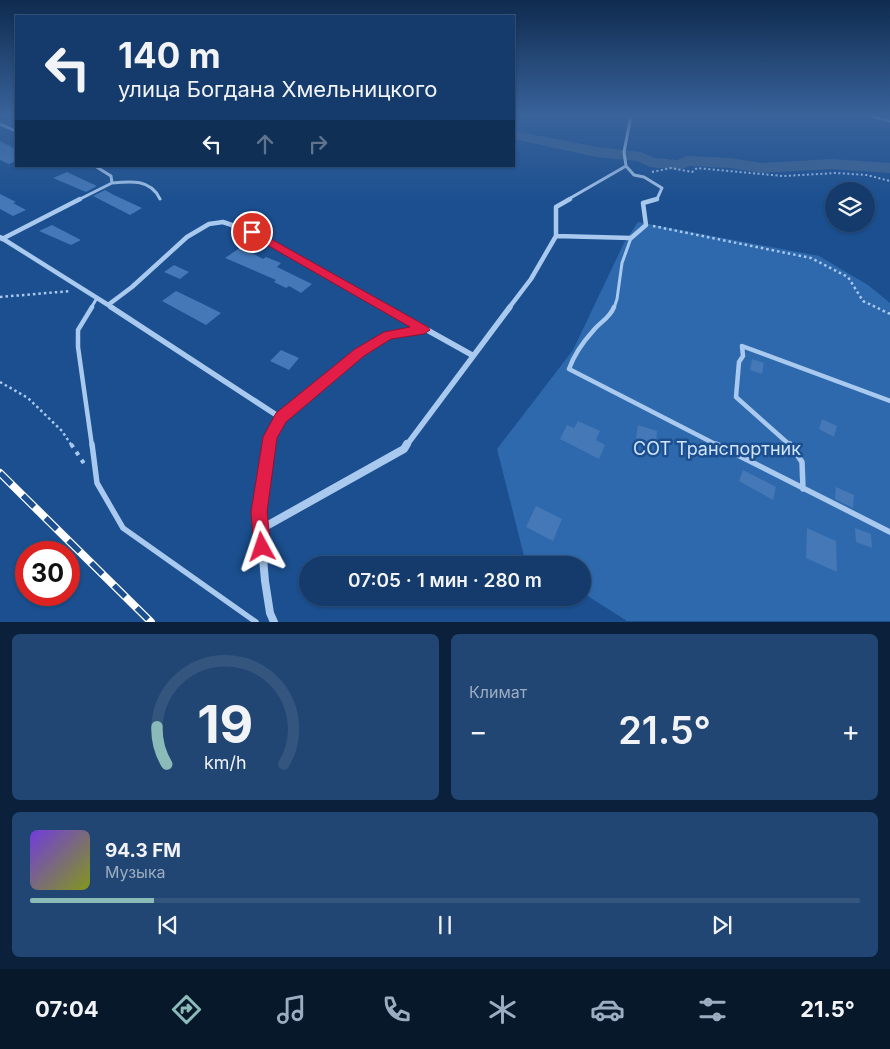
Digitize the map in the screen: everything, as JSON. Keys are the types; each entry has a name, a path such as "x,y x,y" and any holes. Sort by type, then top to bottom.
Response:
{"street":[{"path":"556,236 631,238 646,225 643,203 657,199 662,188 644,177 634,175 626,166 624,157 625,145"},
{"path":"261,529 404,449 531,279 556,236 556,207 626,166"},
{"path":"97,167 111,176 112,183"},
{"path":"1,238 112,183 135,181 149,184 158,191 160,199"},
{"path":"108,305 139,281 163,256 206,226 218,222 229,223 252,232 472,356"},
{"path":"1,238 82,290 98,298 281,418"},
{"path":"274,622 270,613 265,581 259,512 270,437 281,418 366,348 388,335 424,330"}],"lane":[{"path":"631,238 622,263 617,299 612,313 593,330 574,356 569,370 803,490 890,532"},
{"path":"98,298 78,330 78,348 97,483 123,528 256,622"},
{"path":"803,490 802,462 791,445 736,397 739,362 743,356 742,346 890,401"}],"path":[{"path":"644,177 644,174 671,168 692,172 696,168 783,176 836,173 867,175 890,181"},
{"path":"646,225 811,258 848,277 864,301 890,314"},
{"path":"0,297 82,290"},
{"path":"0,382 28,398 62,431 87,468"}],"green space":[{"name":"СОТ Транспортник","path":"638,222 819,256 868,285 890,303 890,621 627,621 591,598 591,556 524,556 497,449 573,350 624,243"}],"building":[{"path":"0,145 8,145 15,148 15,161 9,164 0,160"},
{"path":"67,172 97,186 86,192 53,178"},
{"path":"105,190 142,208 130,215 93,196"},
{"path":"0,194 16,202 13,203 26,210 13,216 0,209"},
{"path":"52,225 81,240 71,245 39,231"},
{"path":"241,247 263,259 266,257 281,263 277,267 312,284 301,293 289,286 286,288 274,282 276,280 225,258"},
{"path":"174,265 189,272 180,279 164,272"},
{"path":"176,291 221,313 206,325 162,301"},
{"path":"281,350 299,358 289,370 270,361"},
{"path":"752,359 764,363 762,374 750,370"},
{"path":"822,419 837,426 834,437 819,429"},
{"path":"578,421 600,431 596,440 605,445 599,459 560,439 567,425 574,428"},
{"path":"638,425 657,431 656,444 636,438"},
{"path":"743,470 776,487 773,500 739,481"},
{"path":"836,487 854,495 853,508 835,499"},
{"path":"536,506 562,519 553,541 526,527"},
{"path":"807,528 836,541 837,572 806,558"},
{"path":"855,528 871,534 872,548 856,542"}],"waterway":[{"path":"569,145 596,152 641,157 650,162 680,165 687,161 730,163 762,168 831,164 890,168"}],"railway":[{"path":"0,473 151,622"}],"route":[{"path":"252,232 424,330 388,335 359,352 281,418 270,437 259,512 262,547"}]}
